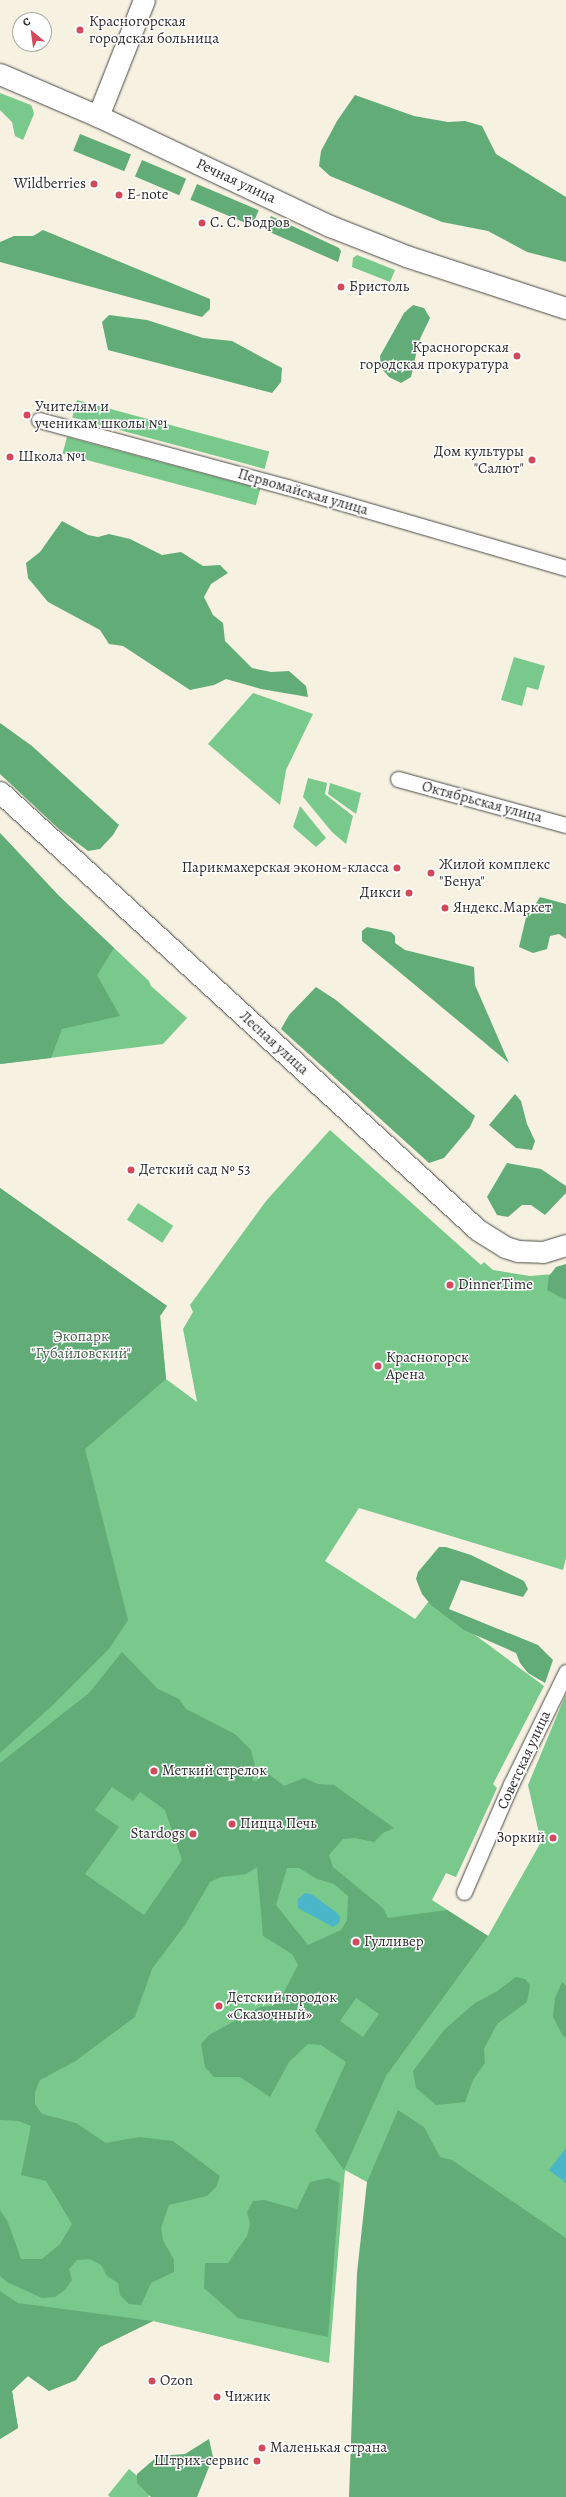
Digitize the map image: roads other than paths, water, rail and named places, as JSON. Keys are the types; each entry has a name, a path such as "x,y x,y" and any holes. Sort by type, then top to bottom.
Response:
{"main road":[{"path":"98,116 144,0"},
{"name":"Речная улица","path":"0,74 98,116 330,226 406,256 566,308"},
{"name":"Лесная улица","path":"0,792 478,1230 505,1247 518,1251 543,1252 566,1244"}],"street":[{"name":"Первомайская улица","path":"39,420 287,487 566,568"},
{"name":"Октябрьская улица","path":"398,779 566,825"},
{"name":"Советская улица","path":"464,1892 511,1784 566,1672"}],"water":[{"path":"305,1893 311,1894 336,1912 340,1917 339,1923 333,1927 298,1908 298,1899"},
{"path":"566,2148 566,2183 549,2170"}],"place":[{"name":"Красногорская городская больница","path":"80,30"},
{"name":"Wildberries","path":"94,184"},
{"name":"E-note","path":"119,195"},
{"name":"С. С. Бодров","path":"202,223"},
{"name":"Бристоль","path":"341,287"},
{"name":"Красногорская городская прокуратура","path":"517,356"},
{"name":"Учителям и ученикам школы №1","path":"27,415"},
{"name":"Школа №1","path":"10,457"},
{"name":"Дом культуры \"Салют\"","path":"532,460"},
{"name":"Парикмахерская эконом-класса","path":"397,868"},
{"name":"Жилой комплекс \"Бенуа\"","path":"431,873"},
{"name":"Дикси","path":"409,893"},
{"name":"Яндекс.Маркет","path":"445,908"},
{"name":"Детский сад № 53","path":"131,1170"},
{"name":"DinnerTime","path":"450,1285"},
{"name":"Красногорск Арена","path":"378,1366"},
{"name":"Меткий стрелок","path":"154,1771"},
{"name":"Пицца Печь","path":"232,1824"},
{"name":"Stardogs","path":"193,1834"},
{"name":"Зоркий","path":"553,1838"},
{"name":"Гулливер","path":"356,1942"},
{"name":"Детский городок «Сказочный»","path":"219,2006"},
{"name":"Ozon","path":"152,2381"},
{"name":"Чижик","path":"217,2397"},
{"name":"Маленькая страна","path":"262,2448"},
{"name":"Штрих-сервис","path":"257,2461"}],"park label":[{"name":"Экопарк \"Губайловский\"","path":"81,1344"}]}
